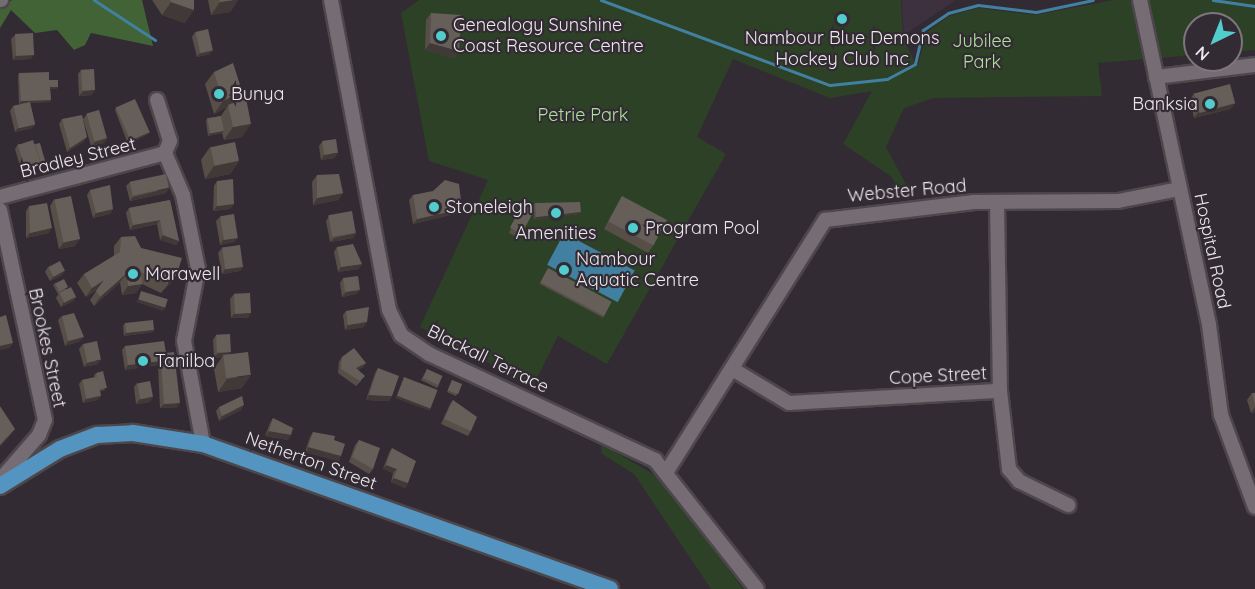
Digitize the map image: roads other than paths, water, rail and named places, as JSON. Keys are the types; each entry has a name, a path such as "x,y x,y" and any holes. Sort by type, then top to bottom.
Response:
{"main road":[{"name":"Netherton Street","path":"0,486 60,449 97,435 133,433 203,444 610,589"}],"street":[{"name":"Blackall Terrace","path":"332,0 389,310 401,335 429,354 655,460 667,471 757,589"},
{"name":"Hospital Road","path":"1140,0 1180,189 1221,415 1255,507"},
{"path":"1156,77 1255,65"},
{"path":"157,100 170,141 165,153 183,195 198,269 184,341 203,444"},
{"name":"Bradley Street","path":"0,197 165,153"},
{"name":"Webster Road","path":"667,471 734,370 825,220 844,214 997,202 1118,201 1180,189"},
{"name":"Cope Street","path":"734,370 789,402 1000,391 997,202"},
{"name":"Brookes Street","path":"0,210 39,383 45,420 39,435 0,480"},
{"path":"1000,391 1009,469 1019,481 1068,505"}],"water":[{"path":"564,233 635,271 618,302 547,265"}],"waterway":[{"path":"94,0 155,40"},
{"path":"601,0 830,85 887,79 915,64 923,30 948,13 978,5 1036,12 1093,0"},
{"path":"1213,0 1255,6"}],"place":[{"name":"Nambour Blue Demons Hockey Club Inc","path":"842,19"},
{"name":"Genealogy Sunshine Coast Resource Centre","path":"441,36"},
{"name":"Bunya","path":"219,94"},
{"name":"Banksia","path":"1210,104"},
{"name":"Stoneleigh","path":"434,207"},
{"name":"Amenities","path":"556,213"},
{"name":"Program Pool","path":"633,228"},
{"name":"Nambour Aquatic Centre","path":"564,270"},
{"name":"Marawell","path":"133,274"},
{"name":"Tanilba","path":"143,361"}],"park label":[{"name":"Jubilee Park","path":"982,52"},
{"name":"Petrie Park","path":"583,115"}]}
